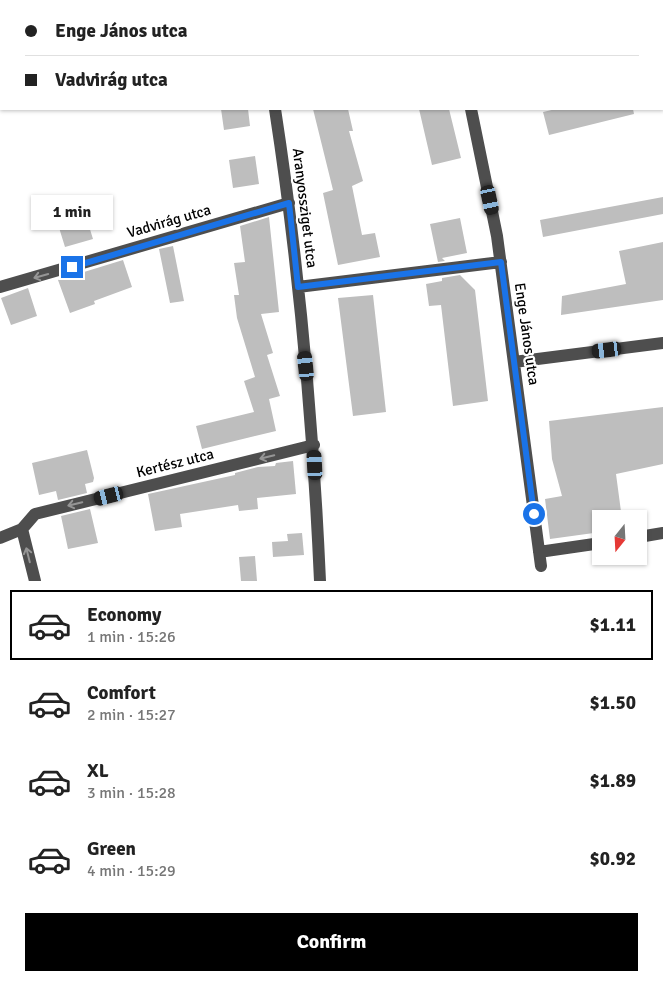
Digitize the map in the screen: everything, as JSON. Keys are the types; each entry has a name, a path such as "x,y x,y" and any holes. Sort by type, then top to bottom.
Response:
{"street":[{"name":"Aranyossziget utca","path":"275,110 289,203 314,445 320,581"},
{"name":"Enge János utca","path":"471,110 501,262 541,566"},
{"name":"Vadvirág utca","path":"0,287 289,203"},
{"path":"298,287 501,262"},
{"path":"514,362 663,343"},
{"name":"Kertész utca","path":"0,538 22,529 35,514 314,445"},
{"path":"22,529 34,581"},
{"path":"648,536 663,533"},
{"path":"540,552 592,544"}],"building":[{"path":"221,110 248,110 250,126 224,130"},
{"path":"313,110 348,110 353,131 349,131 363,181 352,186 362,235 375,233 380,257 338,265 323,193 333,190"},
{"path":"419,110 449,110 461,158 432,165"},
{"path":"552,110 633,110 634,114 549,135 543,112"},
{"path":"255,156 259,184 233,188 229,160"},
{"path":"663,197 663,214 543,237 540,220"},
{"path":"84,210 93,239 65,247 56,218"},
{"path":"269,217 279,312 261,314 273,353 267,355 280,396 269,399 276,431 202,449 196,426 254,412 244,381 255,377 237,318 234,295 239,295 234,263 245,262 240,226"},
{"path":"460,218 467,253 442,258 445,261 438,262 430,224"},
{"path":"663,242 663,300 561,315 562,296 626,284 619,251"},
{"path":"173,246 184,301 170,303 159,249"},
{"path":"123,260 132,287 94,301 95,304 70,313 58,280"},
{"path":"460,275 475,290 488,401 453,406 441,305 429,306 426,284 442,281 442,278"},
{"path":"28,288 37,316 11,325 1,298"},
{"path":"373,295 386,412 353,416 338,298"},
{"path":"663,407 663,464 616,474 621,510 592,510 592,533 550,539 545,499 562,496 552,459 549,421"},
{"path":"87,450 94,478 93,482 85,484 87,493 58,500 56,491 39,495 32,463"},
{"path":"293,461 296,494 257,498 258,509 239,511 238,505 180,514 182,527 155,531 148,494 235,475 235,473 258,467 275,466 276,463"},
{"path":"90,509 98,543 68,549 61,516"},
{"path":"302,533 304,555 273,557 272,542 288,541 287,534"},
{"path":"255,556 257,581 241,581 239,557"}],"route":[{"path":"72,267 289,203 298,287 501,262 534,514"}]}
